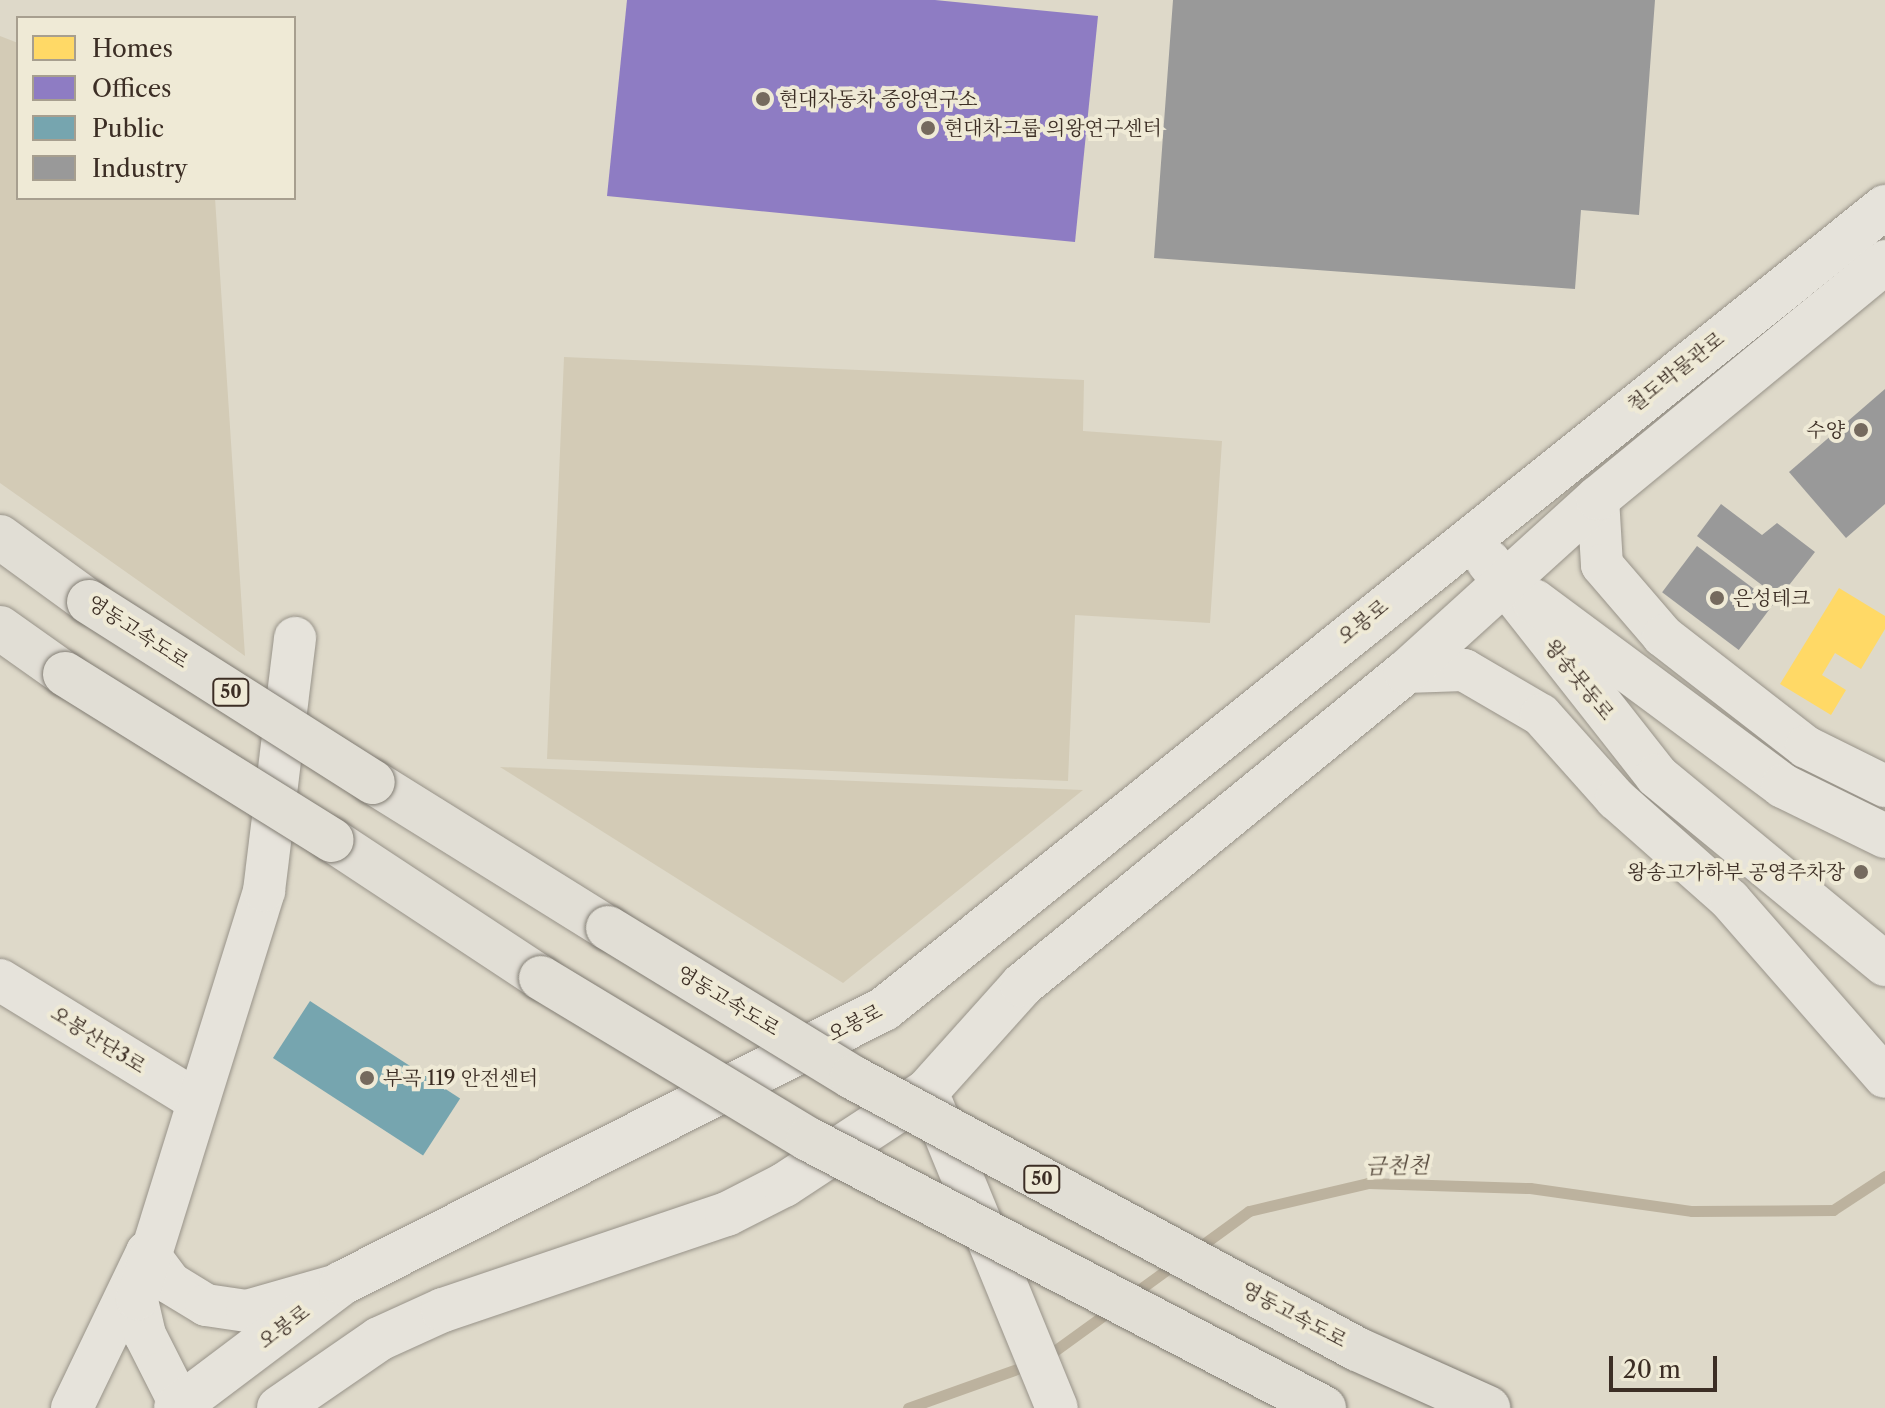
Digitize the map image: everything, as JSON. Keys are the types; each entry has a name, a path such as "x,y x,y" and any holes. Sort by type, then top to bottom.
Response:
{"highway":[{"name":"영동고속도로","path":"0,537 89,602 373,782 852,1077 1357,1349 1488,1408"},
{"path":"0,628 65,674 332,840 541,978 808,1139 1324,1408"}],"street":[{"name":"철도박물관로","path":"1468,538 1885,207"},
{"path":"279,1408 379,1339 443,1310 727,1214 784,1185 927,1091 1022,985 1406,672 1598,498 1885,262"},
{"path":"1598,498 1602,565 1663,636 1806,747 1883,781"},
{"name":"왕송못동로","path":"1468,538 1506,581 1657,776 1885,964"},
{"name":"오봉로","path":"179,1407 342,1283 884,1009 1468,538"},
{"name":"왕송못동로","path":"1506,581 1683,717 1783,786 1885,836"},
{"path":"179,1407 145,1335 137,1299 147,1252 264,891 295,638"},
{"path":"1406,672 1464,670 1541,715 1616,799 1730,900 1885,1077"},
{"name":"오봉산단3로","path":"0,980 196,1100"},
{"path":"927,1091 1057,1408"},
{"path":"147,1252 170,1283 206,1305 247,1311 342,1283"},
{"path":"72,1408 147,1252"}],"shaded area":[{"path":"0,36 16,42 16,200 215,200 245,656 0,483"},
{"path":"564,357 1084,380 1083,431 1222,441 1210,623 1075,615 1068,781 547,759"},
{"path":"500,767 1083,790 843,983"}],"building: Homes":[{"path":"1839,588 1885,616 1885,629 1861,669 1835,653 1822,675 1846,690 1831,715 1780,684"}],"building: Offices":[{"path":"627,0 935,0 1098,16 1075,242 607,196"}],"building: Public":[{"name":"부곡 119 안전센터","path":"310,1001 460,1098 423,1156 273,1058"}],"building: Industry":[{"path":"1173,0 1655,0 1639,215 1581,210 1575,289 1154,258"},
{"name":"수양","path":"1885,389 1885,504 1846,538 1789,472"},
{"path":"1721,504 1762,535 1777,523 1815,552 1779,598 1697,536"},
{"name":"은성테크","path":"1697,546 1774,604 1739,650 1662,592"}],"waterway":[{"name":"금천천","path":"1194,1251 1249,1211 1368,1183 1530,1188 1692,1211 1833,1210 1885,1176"},
{"name":"금천천","path":"1132,1295 1176,1263"},
{"name":"금천천","path":"908,1408 1042,1360 1111,1310"}],"place":[{"name":"현대자동차 중앙연구소","path":"763,99"},
{"name":"현대차그룹 의왕연구센터","path":"928,128"},
{"name":"수양","path":"1861,430"},
{"name":"은성테크","path":"1717,598"},
{"name":"왕송고가하부 공영주차장","path":"1861,872"},
{"name":"부곡 119 안전센터","path":"367,1078"}]}
